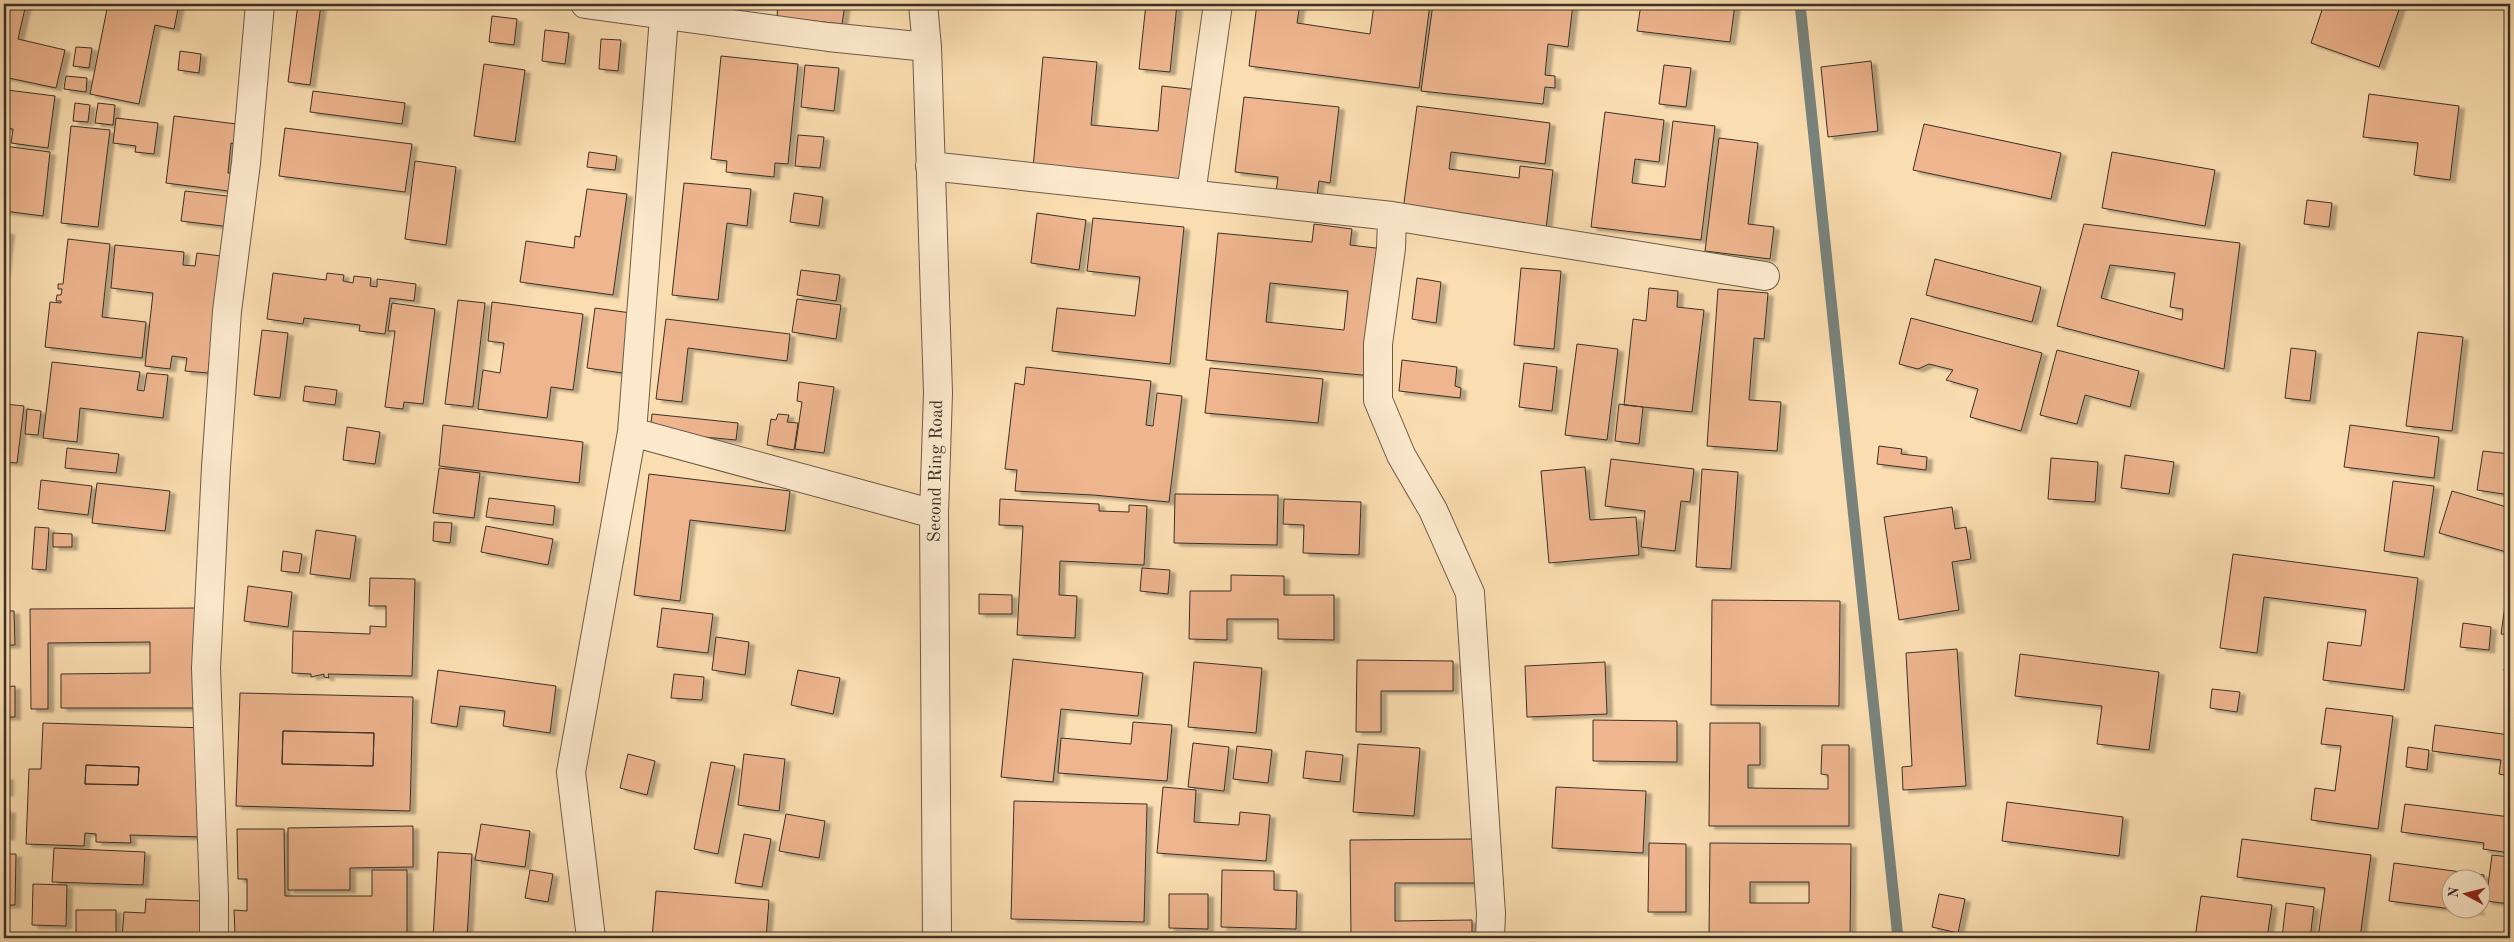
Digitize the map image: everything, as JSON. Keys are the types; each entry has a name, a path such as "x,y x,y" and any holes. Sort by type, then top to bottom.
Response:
{"street":[{"path":"214,938 206,668 215,477 227,311 246,163 260,4"},
{"path":"585,4 664,9 828,37 927,48"},
{"name":"Second Ring Road","path":"923,4 927,48 938,393 934,514 937,938"},
{"path":"1191,194 1218,4"},
{"path":"591,938 571,772 632,432 664,9"},
{"path":"930,166 1392,216 1765,276"},
{"path":"1392,216 1391,248 1378,344 1378,400 1402,455 1434,510 1470,593 1491,914 1490,938"},
{"path":"632,432 934,514"}],"building":[{"path":"4,4 26,4 18,39 65,50 56,88 4,77"},
{"path":"108,4 179,4 174,29 155,25 139,104 90,94"},
{"path":"298,4 321,5 310,85 288,82"},
{"path":"778,4 845,4 842,24 777,17"},
{"path":"1146,4 1177,4 1170,72 1139,69"},
{"path":"1257,4 1300,4 1297,23 1370,34 1374,5 1365,4 1430,4 1419,88 1249,66"},
{"path":"1433,4 1573,4 1568,47 1548,44 1545,75 1555,76 1555,88 1545,87 1543,104 1421,91"},
{"path":"1641,4 1735,4 1730,42 1637,31"},
{"path":"2324,4 2401,4 2379,67 2311,43"},
{"path":"492,16 517,19 514,45 489,42"},
{"path":"545,30 569,33 565,64 542,61"},
{"path":"601,39 621,40 618,71 599,69"},
{"path":"76,47 92,48 89,68 73,66"},
{"path":"180,51 201,54 199,73 178,70"},
{"path":"721,56 798,64 788,164 775,163 774,177 726,172 727,161 711,159"},
{"path":"1043,57 1097,62 1091,125 1158,131 1162,86 1198,90 1190,183 1033,168"},
{"path":"1871,61 1878,131 1828,137 1821,67"},
{"path":"484,64 525,70 515,142 474,136"},
{"path":"805,65 839,68 834,111 801,107"},
{"path":"1664,65 1691,68 1686,107 1659,104"},
{"path":"66,76 87,78 86,92 64,89"},
{"path":"7,90 55,96 48,148 11,143 13,129 4,128"},
{"path":"313,91 405,103 402,124 310,112"},
{"path":"2369,94 2459,106 2450,180 2414,175 2418,143 2363,137"},
{"path":"1244,97 1339,107 1330,183 1319,181 1317,196 1276,192 1278,177 1235,172"},
{"path":"75,103 90,105 88,122 73,121"},
{"path":"98,103 115,105 113,125 95,123"},
{"path":"1417,106 1550,123 1545,164 1451,152 1449,169 1519,178 1520,166 1553,170 1546,229 1403,210"},
{"path":"1605,112 1664,120 1659,162 1635,159 1632,183 1665,187 1673,121 1715,126 1701,240 1591,227"},
{"path":"174,116 244,125 241,145 231,143 228,173 238,174 236,192 166,183"},
{"path":"116,118 158,123 154,154 135,152 136,146 113,143"},
{"path":"1924,124 2061,153 2051,199 1913,170"},
{"path":"71,126 110,130 98,227 61,223"},
{"path":"285,128 412,144 405,192 279,176"},
{"path":"798,135 824,137 820,168 795,166"},
{"path":"1719,138 1758,143 1748,224 1774,227 1770,259 1705,251"},
{"path":"4,146 50,152 43,216 4,211"},
{"path":"589,152 617,156 615,170 587,167"},
{"path":"2112,152 2215,170 2205,226 2102,208"},
{"path":"415,161 456,167 446,245 405,239"},
{"path":"684,183 751,189 747,226 727,223 718,300 672,295"},
{"path":"587,189 627,194 613,295 520,282 526,241 574,248 575,236 580,237"},
{"path":"185,191 235,197 231,227 181,221"},
{"path":"794,193 823,197 819,226 790,222"},
{"path":"2307,200 2332,203 2329,227 2304,224"},
{"path":"1037,213 1086,220 1079,270 1031,263"},
{"path":"1093,218 1184,227 1170,364 1052,351 1057,308 1135,316 1140,277 1087,271"},
{"path":"1314,224 1352,229 1350,245 1384,249 1372,376 1206,360 1218,233 1312,242","holes":["1270,283 1348,291 1344,330 1266,322"]},
{"path":"2084,224 2240,243 2224,369 2057,326","holes":["2110,265 2175,273 2170,307 2183,309 2182,320 2101,298"]},
{"path":"4,231 9,232 4,275"},
{"path":"68,239 110,244 102,317 146,322 142,358 45,347 50,302 61,303 61,301 56,301 57,295 61,295 62,289 58,289 58,284 63,284"},
{"path":"115,245 184,252 183,265 195,266 197,253 221,256 208,373 185,371 187,358 172,356 170,369 145,366 153,293 111,288"},
{"path":"1935,259 2041,287 2032,322 1926,295"},
{"path":"1521,268 1561,271 1554,349 1514,345"},
{"path":"801,270 840,275 836,301 797,295"},
{"path":"273,273 326,280 327,273 344,275 343,281 353,283 354,276 371,278 370,286 377,287 377,279 416,284 414,301 390,298 385,334 359,331 360,325 304,318 303,324 267,319"},
{"path":"1417,278 1441,282 1436,323 1412,319"},
{"path":"1649,288 1678,291 1677,307 1704,310 1692,412 1624,405 1633,319 1646,321"},
{"path":"1718,289 1768,293 1764,339 1754,338 1749,400 1781,402 1777,451 1707,446"},
{"path":"797,299 841,305 836,339 792,332"},
{"path":"458,300 485,303 473,407 445,404"},
{"path":"492,302 583,314 573,390 551,387 547,418 478,409 483,370 500,373 504,343 488,341"},
{"path":"392,303 435,309 423,404 404,402 403,409 385,407 395,331 388,331"},
{"path":"595,308 631,313 623,373 587,368"},
{"path":"1911,318 2042,353 2021,431 1970,417 1978,389 1946,380 1953,370 1929,364 1918,369 1899,364"},
{"path":"666,319 790,334 787,361 688,348 682,402 656,399"},
{"path":"262,330 288,333 280,398 254,395"},
{"path":"2418,332 2463,337 2452,431 2406,426"},
{"path":"1577,344 1618,349 1607,440 1565,435"},
{"path":"2291,348 2316,351 2310,401 2285,398"},
{"path":"2057,350 2139,371 2130,407 2085,395 2077,424 2040,415"},
{"path":"1402,360 1457,367 1455,386 1461,388 1460,398 1399,391"},
{"path":"52,362 140,372 137,390 144,391 147,373 168,375 163,418 80,408 77,442 43,438"},
{"path":"1524,363 1557,367 1552,411 1519,407"},
{"path":"1026,367 1151,381 1146,425 1153,426 1157,393 1182,396 1169,502 1093,495 1015,491 1017,470 1005,469 1015,383 1024,385"},
{"path":"1210,368 1323,379 1318,423 1205,413"},
{"path":"799,382 834,387 824,453 795,449 802,402 797,401"},
{"path":"305,386 337,390 335,405 303,401"},
{"path":"4,404 24,406 17,463 4,462"},
{"path":"1619,404 1643,407 1639,444 1615,441"},
{"path":"27,409 41,411 38,435 25,434"},
{"path":"652,414 738,423 736,440 650,432"},
{"path":"778,414 789,415 787,422 798,423 794,450 767,445 771,419 776,420"},
{"path":"443,425 583,442 579,483 439,466"},
{"path":"2350,425 2439,437 2434,478 2344,467"},
{"path":"347,427 380,432 375,464 343,460"},
{"path":"1879,446 1902,449 1901,454 1927,457 1926,470 1877,464"},
{"path":"67,448 119,454 116,473 65,468"},
{"path":"2483,451 2510,454 2510,495 2477,490"},
{"path":"2125,455 2174,462 2169,494 2121,488"},
{"path":"2051,458 2098,462 2095,502 2048,499"},
{"path":"1611,459 1694,469 1690,502 1681,501 1675,551 1641,547 1645,511 1605,506"},
{"path":"1585,467 1590,520 1636,517 1639,555 1549,563 1541,471"},
{"path":"439,468 480,473 474,518 433,513"},
{"path":"1702,469 1738,472 1731,569 1696,567"},
{"path":"649,474 790,491 785,531 690,520 680,601 634,595"},
{"path":"41,480 92,486 88,515 38,509"},
{"path":"2393,481 2434,486 2424,557 2384,551"},
{"path":"97,483 170,491 165,531 92,523"},
{"path":"2452,491 2510,508 2510,553 2439,533"},
{"path":"1175,494 1278,495 1277,545 1174,543"},
{"path":"489,498 555,506 553,525 486,517"},
{"path":"1000,499 1099,504 1099,511 1129,512 1129,505 1147,506 1144,565 1060,561 1059,595 1077,596 1075,638 1017,635 1023,526 999,525"},
{"path":"1284,499 1361,502 1359,555 1303,553 1304,525 1283,524"},
{"path":"1952,507 1955,529 1966,527 1971,559 1952,562 1959,610 1899,620 1884,517"},
{"path":"434,522 452,523 450,543 433,541"},
{"path":"486,526 553,539 548,565 481,552"},
{"path":"35,527 49,528 46,570 32,569"},
{"path":"316,530 356,536 350,579 310,574"},
{"path":"53,533 72,534 72,547 53,547"},
{"path":"283,551 302,554 299,573 281,571"},
{"path":"2233,554 2418,578 2404,690 2323,680 2328,642 2361,646 2366,610 2264,597 2257,653 2220,648"},
{"path":"1142,568 1170,570 1168,594 1140,591"},
{"path":"1231,575 1284,576 1284,595 1334,595 1334,640 1278,639 1278,619 1227,619 1227,640 1189,639 1190,591 1231,591"},
{"path":"370,578 415,579 412,676 328,674 329,678 324,677 324,674 311,677 311,674 292,673 293,631 370,634 370,626 386,627 386,606 369,606"},
{"path":"248,586 292,592 288,627 244,621"},
{"path":"2507,592 2510,592 2510,635 2501,634"},
{"path":"979,594 1012,595 1012,614 979,614"},
{"path":"1712,600 1840,601 1839,706 1711,705"},
{"path":"199,608 200,708 61,708 61,674 150,673 150,642 48,643 48,709 31,709 30,609"},
{"path":"662,608 713,614 708,653 657,647"},
{"path":"4,611 14,611 15,645 4,645"},
{"path":"2463,623 2491,627 2489,650 2460,647"},
{"path":"716,637 749,642 745,675 712,670"},
{"path":"2510,643 2510,672 2504,671"},
{"path":"1957,649 1966,786 1903,790 1902,767 1912,766 1906,653"},
{"path":"2020,654 2159,672 2149,750 2097,744 2102,706 2015,696"},
{"path":"1013,659 1143,673 1138,716 1061,709 1053,782 1001,777"},
{"path":"1357,660 1453,661 1453,691 1381,691 1381,732 1356,732"},
{"path":"1194,662 1262,668 1256,733 1188,727"},
{"path":"1605,662 1607,714 1527,717 1525,666"},
{"path":"438,670 556,686 550,733 503,726 505,711 460,706 457,727 431,723"},
{"path":"798,670 840,678 833,714 791,705"},
{"path":"674,674 704,677 702,700 671,698"},
{"path":"15,686 15,717 4,717 4,687"},
{"path":"2212,689 2240,692 2237,712 2210,708"},
{"path":"240,693 413,697 410,811 236,806","holes":["283,731 374,733 373,766 282,764"]},
{"path":"2326,708 2393,716 2378,829 2311,820 2315,788 2335,791 2341,746 2321,744"},
{"path":"1593,720 1677,721 1677,762 1593,761"},
{"path":"1133,722 1172,725 1167,781 1058,773 1061,738 1131,744"},
{"path":"43,723 206,728 202,837 130,835 131,843 96,842 96,834 85,833 84,846 26,844 29,769 41,769","holes":["86,765 139,767 138,785 85,784"]},
{"path":"1710,723 1760,723 1760,765 1748,765 1748,788 1828,789 1828,775 1821,774 1822,745 1849,745 1849,826 1709,826"},
{"path":"2435,725 2510,735 2510,776 2499,774 2501,760 2432,751"},
{"path":"283,731 374,733 373,766 282,764"},
{"path":"1193,743 1229,747 1224,791 1188,787"},
{"path":"1358,744 1420,748 1414,816 1353,812"},
{"path":"1237,746 1272,750 1268,783 1233,779"},
{"path":"2408,747 2429,750 2427,770 2406,767"},
{"path":"1306,751 1343,755 1340,782 1303,778"},
{"path":"628,754 655,761 647,795 620,788"},
{"path":"744,754 785,759 779,811 738,805"},
{"path":"711,762 735,766 718,854 694,849"},
{"path":"86,765 139,767 138,785 85,784"},
{"path":"4,777 8,777 8,793 4,793"},
{"path":"1163,787 1196,790 1194,822 1239,825 1240,812 1270,815 1266,861 1157,853"},
{"path":"1556,787 1646,791 1643,853 1552,848"},
{"path":"1014,801 1147,804 1144,922 1011,919"},
{"path":"2007,802 2123,817 2119,856 2002,841"},
{"path":"2405,804 2510,817 2510,853 2483,849 2484,843 2401,832"},
{"path":"4,810 10,810 9,837 4,837"},
{"path":"786,814 825,821 819,858 779,851"},
{"path":"481,824 530,831 525,867 475,860"},
{"path":"413,826 413,867 350,868 350,890 288,890 288,828"},
{"path":"237,829 284,829 285,896 372,896 372,870 407,870 407,934 235,934 234,910 247,911 247,879 238,879"},
{"path":"744,834 771,839 762,887 735,883"},
{"path":"1476,839 1476,883 1395,883 1395,921 1472,920 1472,938 1351,938 1350,840"},
{"path":"2242,839 2371,855 2360,938 2318,938 2325,888 2237,877"},
{"path":"1649,843 1686,844 1686,912 1648,912"},
{"path":"1710,843 1851,844 1850,938 1709,938","holes":["1750,882 1809,882 1809,903 1750,903"]},
{"path":"54,848 145,852 143,885 52,882"},
{"path":"438,852 472,854 467,938 433,938"},
{"path":"4,854 16,854 15,905 4,905"},
{"path":"2492,855 2510,857 2510,904 2492,902 2492,870 2490,870"},
{"path":"2394,863 2446,870 2442,870 2442,908 2389,901"},
{"path":"530,870 553,874 548,902 525,898"},
{"path":"1222,870 1274,871 1274,890 1297,891 1296,929 1221,927"},
{"path":"33,884 67,885 66,926 32,925"},
{"path":"656,891 769,900 766,938 697,934 696,938 652,938"},
{"path":"1169,894 1208,894 1208,929 1169,928"},
{"path":"1939,894 1965,899 1958,933 1932,927"},
{"path":"2201,896 2272,905 2267,938 2195,938"},
{"path":"146,899 203,901 201,938 122,938 124,912 145,913"},
{"path":"2286,903 2314,907 2310,938 2282,938"},
{"path":"76,910 116,910 116,938 76,938"},
{"path":"2380,933 2396,935 2396,938 2379,938"}],"waterway":[{"path":"1800,4 1898,938"}]}
